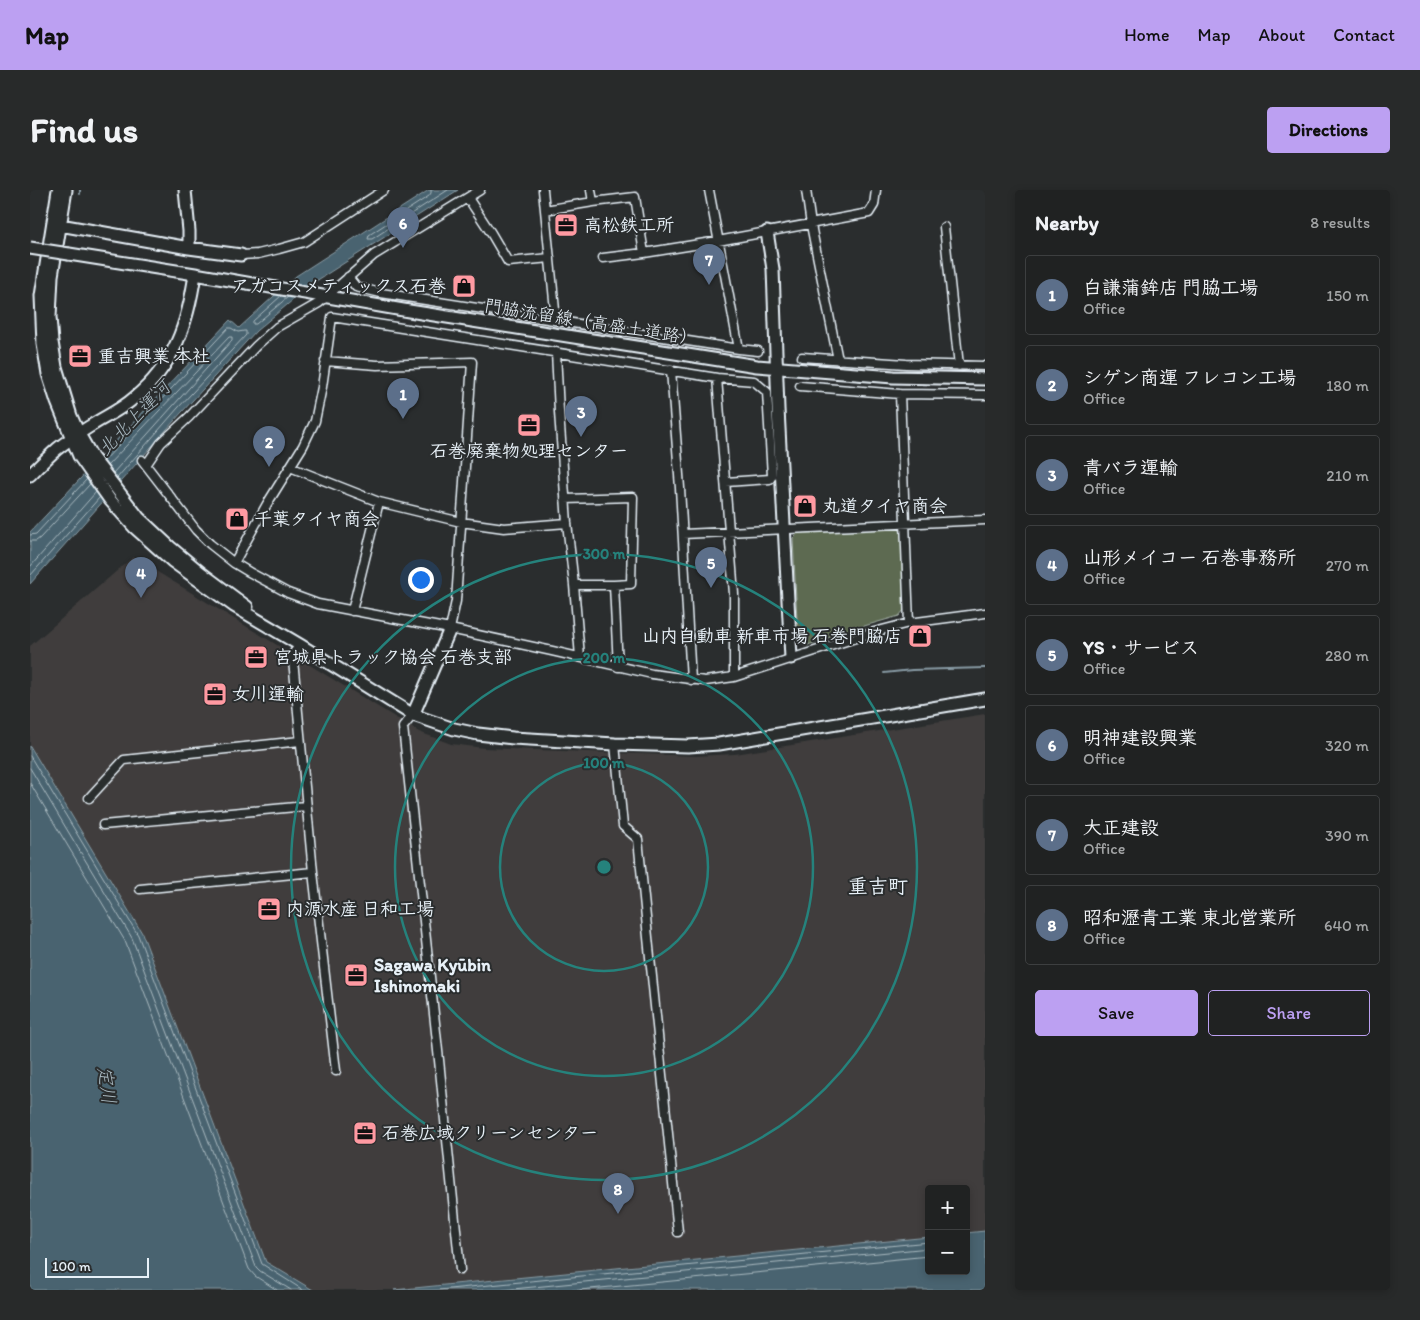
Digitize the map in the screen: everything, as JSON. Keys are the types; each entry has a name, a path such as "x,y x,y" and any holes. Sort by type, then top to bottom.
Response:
{"street":[{"path":"58,190 41,296 43,344 48,374 56,402 89,461 135,528 172,561 234,606 413,715 454,729 513,738 688,746 719,744 985,699"},
{"path":"66,190 52,276 50,316 56,367 75,436"},
{"path":"185,190 189,248"},
{"path":"60,225 189,248 241,255 258,254 304,242 384,190"},
{"path":"480,190 374,255 319,303 277,327 161,443 144,463 196,530 210,544 249,572 288,593 318,604 450,629 652,674 691,680 705,681 734,677 874,632 909,623 985,613"},
{"path":"543,190 556,320"},
{"path":"591,190 593,202"},
{"path":"709,190 739,349"},
{"path":"806,190 838,360"},
{"path":"603,258 718,241 869,213 874,205 876,190"},
{"path":"545,210 634,197 644,253"},
{"path":"468,198 508,262 550,258"},
{"path":"944,227 958,366"},
{"path":"767,232 773,269 791,658"},
{"name":"門脇流留線（高盛土道路）","path":"30,248 756,366 893,377 985,379"},
{"path":"30,475 57,449 148,387 170,357 184,327 190,306 195,274"},
{"path":"348,277 356,287 371,291 758,351"},
{"path":"234,563 267,504 303,446 315,421 332,316 717,378 754,382 767,392 772,476 770,479 726,482"},
{"path":"556,352 558,412 580,657"},
{"path":"802,357 985,366"},
{"path":"325,361 377,365 472,362 456,601 450,629 413,715 404,727 460,1270"},
{"path":"671,370 691,680"},
{"path":"717,378 734,594 734,677"},
{"path":"800,386 900,394 985,396"},
{"path":"900,394 909,623"},
{"path":"290,467 379,502 461,522 504,528 567,523"},
{"path":"565,499 633,497 631,584 614,586 574,585"},
{"path":"352,611 379,502"},
{"path":"683,534 985,520"},
{"path":"614,586 618,667"},
{"path":"300,645 292,655 306,806 336,1071"},
{"path":"89,798 124,760 300,741"},
{"path":"615,744 623,826 638,839 678,1232"},
{"path":"103,825 306,806"},
{"path":"140,888 313,872"}],"shaded area":[{"path":"133,557 419,732 451,744 484,748 696,756 735,754 985,714 985,1231 970,1233 970,1185 925,1185 925,1237 394,1290 313,1290 266,1262 142,933 30,746 30,646"}],"green space":[{"path":"897,528 901,531 904,610 899,616 850,630 805,646 798,640 793,538 799,532"}],"water":[{"path":"429,190 458,190 313,283 256,331 30,584 30,532 230,320 239,328 296,276"},
{"name":"定川","path":"30,746 142,933 266,1262 313,1290 30,1290"},
{"path":"985,1231 985,1290 394,1290 925,1237 925,1275 970,1275 970,1233"}],"waterway":[{"path":"884,673 912,670 985,668"}],"place":[{"name":"高松鉄工所","path":"566,225"},
{"name":"明神建設興業","path":"403,248"},
{"name":"大正建設","path":"709,285"},
{"name":"アガコスメティックス石巻","path":"464,286"},
{"name":"重吉興業 本社","path":"80,356"},
{"name":"白謙蒲鉾店 門脇工場","path":"403,419"},
{"name":"石巻廃棄物処理センター","path":"529,425"},
{"name":"青バラ運輸","path":"581,437"},
{"name":"シゲン商運 フレコン工場","path":"269,467"},
{"name":"丸道タイヤ商会","path":"805,506"},
{"name":"千葉タイヤ商会","path":"237,519"},
{"name":"YS・サービス","path":"711,588"},
{"name":"山形メイコー 石巻事務所","path":"141,598"},
{"name":"山内自動車 新車市場 石巻門脇店","path":"920,636"},
{"name":"宮城県トラック協会 石巻支部","path":"256,657"},
{"name":"女川運輸","path":"215,694"},
{"name":"内源水産 日和工場","path":"269,909"},
{"name":"Sagawa Kyūbin Ishinomaki","path":"356,975"},
{"name":"石巻広域クリーンセンター","path":"365,1133"},
{"name":"昭和瀝青工業 東北営業所","path":"618,1214"}],"district":[{"name":"重吉町","path":"878,886"}],"water label":[{"name":"北北上運河","path":"134,418"}]}
